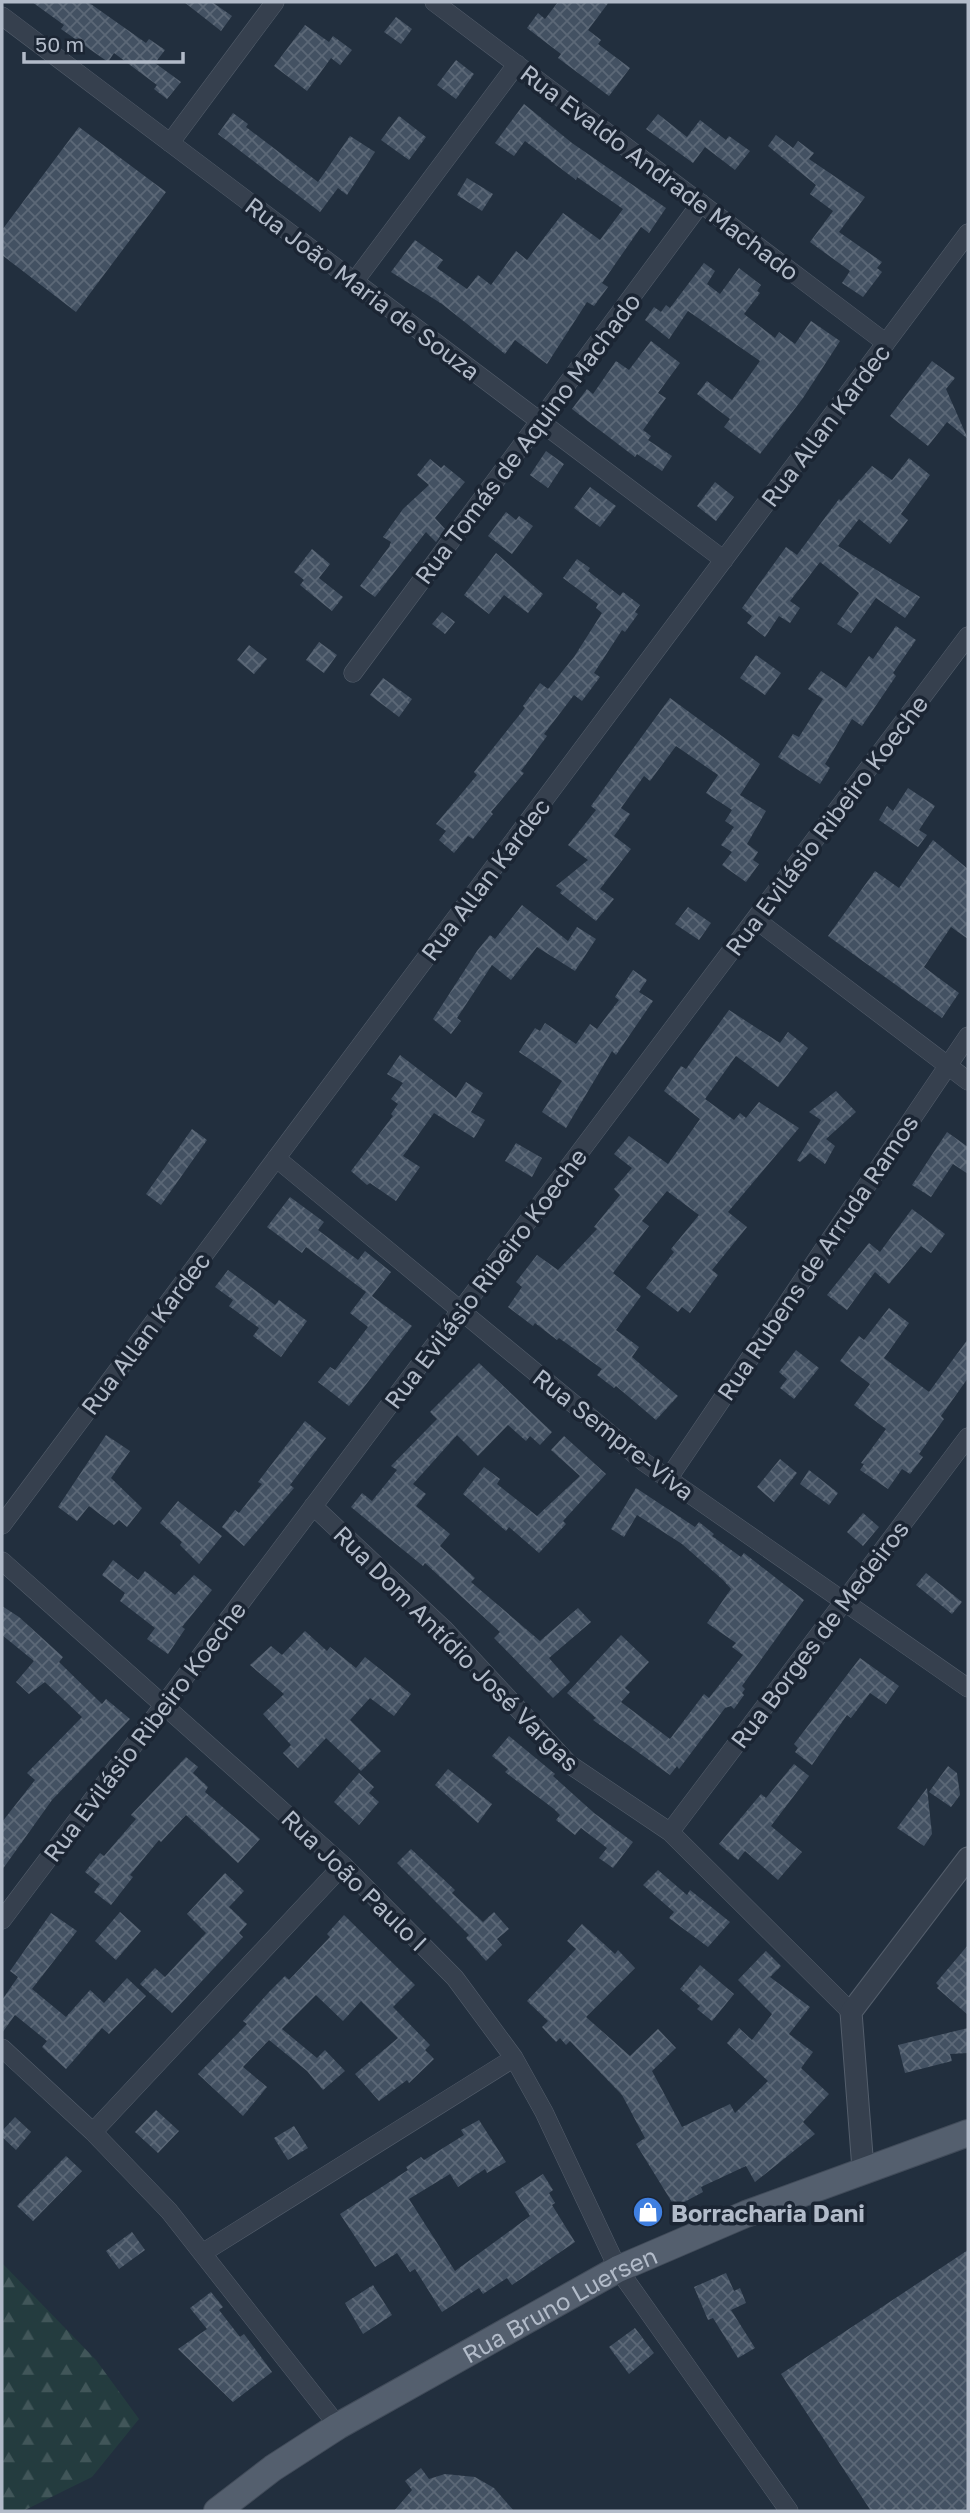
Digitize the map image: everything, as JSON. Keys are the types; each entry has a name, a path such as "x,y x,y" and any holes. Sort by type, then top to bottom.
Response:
{"main road":[{"name":"Rua Bruno Luersen","path":"217,2511 273,2468 338,2427 618,2269 746,2214 863,2169 968,2133"}],"street":[{"path":"170,143 275,2"},
{"name":"Rua Evaldo Andrade Machado","path":"433,2 887,343"},
{"name":"Rua João Maria de Souza","path":"2,16 724,560"},
{"path":"354,282 517,64"},
{"name":"Rua Tomás de Aquino Machado","path":"353,673 701,203"},
{"name":"Rua Allan Kardec","path":"2,1525 968,233"},
{"name":"Rua Evilásio Ribeiro Koeche","path":"2,1920 968,636"},
{"path":"755,919 968,1081"},
{"name":"Rua Rubens de Arruda Ramos","path":"668,1479 968,1036"},
{"name":"Rua Sempre-Viva","path":"276,1158 668,1479 968,1688"},
{"name":"Rua Borges de Medeiros","path":"670,1832 968,1437"},
{"name":"Rua Dom Antídio José Vargas","path":"313,1506 445,1630 569,1764 670,1832 851,2012"},
{"name":"Rua João Paulo I","path":"2,1561 344,1865 455,1978 514,2058 566,2154 618,2269 789,2511"},
{"path":"863,2169 851,2012 968,1858"},
{"path":"93,2132 344,1865"},
{"path":"2,2048 135,2173 204,2252 338,2427"},
{"path":"204,2252 514,2058"}],"green space":[{"path":"2,2263 96,2360 139,2419 92,2477 23,2511 2,2511"}],"building":[{"path":"32,2 88,2 146,43 149,39 165,50 155,63 181,82 167,99 154,89 157,85 114,53 108,62 61,29 64,25"},
{"path":"184,2 212,2 232,16 221,31"},
{"path":"558,2 609,2 588,30 601,40 598,44 630,68 609,96 558,58 561,54 527,28 538,13 545,19"},
{"path":"396,17 412,29 401,44 384,32"},
{"path":"305,25 329,42 333,36 352,50 340,65 331,58 307,91 274,66"},
{"path":"456,60 474,74 456,99 437,85"},
{"path":"524,104 572,143 666,208 649,233 641,227 602,283 608,287 594,306 587,302 547,364 515,340 505,354 442,304 391,272 415,240 443,260 437,268 467,289 478,275 491,285 516,251 527,260 563,213 600,240 623,209 577,177 576,180 525,141 514,156 495,143"},
{"path":"233,113 248,124 246,127 318,182 350,136 375,152 347,195 338,188 320,212 218,134"},
{"path":"658,114 687,137 700,120 726,140 729,136 750,151 735,170 705,147 693,163 646,129"},
{"path":"399,116 426,137 409,160 381,140"},
{"path":"79,127 166,192 76,312 2,255 2,230"},
{"path":"776,135 793,148 798,141 814,153 809,159 865,197 839,232 882,262 877,268 882,272 863,297 842,283 850,271 810,242 833,211 810,194 816,185 768,146"},
{"path":"467,178 493,194 482,211 457,195"},
{"path":"704,263 715,271 707,284 720,294 739,268 761,285 757,291 760,293 744,314 775,338 779,332 795,344 811,321 840,341 803,398 760,454 724,427 730,419 697,394 707,381 732,400 760,361 688,311 669,339 645,320 654,307 661,312 666,305 670,308"},
{"path":"651,341 680,363 658,393 666,398 643,430 651,436 648,440 672,456 662,471 637,454 635,457 572,409 587,389 593,394 616,361 629,370"},
{"path":"932,361 955,378 946,389 968,439 947,422 928,446 890,416"},
{"path":"546,451 564,464 548,488 530,475"},
{"path":"909,458 930,475 901,514 908,520 890,544 859,519 838,546 920,597 905,618 876,598 851,633 837,624 859,593 820,562 790,601 800,608 790,623 779,616 765,637 747,623 752,616 742,608 786,547 797,555 839,499 841,501 872,466 892,480"},
{"path":"430,459 441,468 444,465 465,482 435,518 445,529 436,542 426,532 375,597 360,586 389,547 391,542 383,537 403,509 429,485 417,475"},
{"path":"715,482 734,497 716,521 697,506"},
{"path":"590,487 616,506 600,527 574,508"},
{"path":"506,512 516,520 519,516 533,526 512,554 488,536"},
{"path":"312,549 330,564 319,578 343,597 332,611 300,585 304,580 294,572"},
{"path":"496,553 543,594 528,613 504,595 489,614 464,595"},
{"path":"577,559 620,596 623,592 640,605 635,612 638,614 625,632 622,630 594,673 600,677 582,701 574,695 544,734 547,736 521,771 524,773 491,812 493,814 473,839 468,836 454,853 439,840 446,831 436,824 477,775 474,772 525,708 523,706 540,683 548,689 574,657 602,613 596,608 598,604 563,578"},
{"path":"442,612 455,622 445,634 432,624"},
{"path":"896,626 916,640 893,673 896,676 862,726 852,719 825,764 830,768 820,784 778,757 793,734 799,737 823,699 808,689 821,671 846,688 869,656 873,659"},
{"path":"319,642 337,655 324,673 306,660"},
{"path":"249,645 267,659 254,674 237,660"},
{"path":"756,655 781,673 765,695 740,678"},
{"path":"383,678 412,699 399,717 370,695"},
{"path":"670,698 760,764 740,795 766,811 747,844 758,852 753,860 759,864 746,882 722,865 732,852 721,845 734,827 725,821 732,810 706,793 718,775 676,746 650,781 644,776 621,808 630,814 614,836 631,849 600,889 614,899 596,921 560,893 562,890 556,886 588,860 568,845 596,810 591,806"},
{"path":"908,788 935,806 919,830 927,835 918,847 879,820 887,806 893,811"},
{"path":"933,840 968,869 968,939 951,927 924,967 959,993 942,1018 828,936 875,871 899,888"},
{"path":"522,905 568,941 577,927 596,939 575,971 537,947 511,980 492,965 457,1018 461,1021 451,1034 433,1019 477,951 490,935 495,939"},
{"path":"688,907 711,923 699,940 675,924"},
{"path":"633,970 647,980 639,992 653,1001 616,1055 612,1051 566,1128 542,1112 562,1081 519,1052 535,1028 540,1031 545,1023 576,1044 590,1024 597,1029 619,1000 615,997"},
{"path":"729,1010 780,1043 788,1032 808,1048 778,1087 736,1056 705,1099 734,1120 740,1113 746,1118 759,1102 799,1128 728,1212 747,1227 712,1270 718,1275 690,1313 682,1307 678,1312 646,1288 674,1252 671,1249 699,1215 667,1191 642,1221 649,1226 613,1273 641,1296 616,1330 639,1347 632,1357 678,1396 656,1420 616,1386 614,1388 597,1375 602,1369 559,1338 557,1340 535,1323 533,1326 508,1307 522,1287 516,1282 537,1255 558,1270 597,1229 594,1227 620,1195 614,1189 632,1168 614,1154 629,1136 668,1164 700,1119 664,1091 681,1066 686,1069"},
{"path":"400,1055 456,1098 466,1082 483,1093 471,1112 485,1120 474,1138 434,1113 403,1156 420,1167 396,1201 370,1183 367,1185 351,1171 393,1116 391,1114 398,1104 391,1099 403,1083 387,1074"},
{"path":"836,1091 856,1112 826,1139 835,1146 825,1164 810,1153 800,1162 797,1160 821,1120 809,1112"},
{"path":"192,1129 207,1140 161,1205 146,1194"},
{"path":"947,1132 968,1147 968,1174 953,1164 931,1197 912,1185"},
{"path":"516,1143 542,1158 532,1177 505,1161"},
{"path":"290,1197 324,1222 318,1230 358,1260 365,1251 391,1272 372,1296 412,1326 349,1406 318,1382 330,1367 335,1370 368,1327 350,1313 366,1292 306,1247 302,1253 267,1227"},
{"path":"912,1209 945,1234 931,1253 921,1246 889,1284 875,1272 847,1310 827,1295 869,1243 880,1252"},
{"path":"228,1270 275,1305 279,1300 307,1321 281,1357 253,1336 259,1328 229,1306 233,1300 215,1287"},
{"path":"889,1308 909,1323 884,1358 929,1392 968,1339 968,1378 941,1416 944,1419 919,1454 923,1457 910,1474 902,1469 888,1489 860,1470 864,1464 861,1463 886,1429 854,1405 870,1384 840,1361 859,1336 864,1340"},
{"path":"796,1350 819,1368 794,1399 780,1388 787,1379 779,1372"},
{"path":"479,1363 552,1432 540,1445 530,1436 526,1441 508,1425 478,1456 457,1435 413,1484 426,1494 416,1506 450,1534 440,1546 475,1578 471,1582 540,1641 578,1608 591,1622 549,1658 570,1682 553,1698 494,1638 500,1632 425,1563 423,1566 351,1507 362,1493 372,1501 397,1470 391,1466 437,1419 430,1412"},
{"path":"305,1421 326,1438 290,1485 294,1488 244,1546 222,1527 235,1510 239,1513 262,1484 258,1482"},
{"path":"106,1435 130,1451 111,1478 142,1508 127,1527 119,1520 114,1525 89,1506 77,1521 58,1507"},
{"path":"564,1436 606,1474 563,1521 566,1524 539,1553 509,1527 506,1531 463,1494 484,1467 500,1479 497,1484 537,1516 580,1476 551,1450"},
{"path":"780,1459 797,1473 774,1502 757,1487"},
{"path":"809,1470 838,1493 829,1505 800,1484"},
{"path":"636,1488 695,1527 699,1522 714,1534 712,1536 741,1557 744,1553 804,1600 742,1686 745,1689 742,1693 744,1695 734,1709 731,1706 725,1708 679,1769 677,1766 670,1775 593,1720 596,1718 567,1693 621,1635 649,1662 625,1688 630,1692 621,1702 670,1739 704,1694 709,1698 743,1655 732,1647 736,1643 707,1623 731,1589 723,1580 682,1544 637,1515 624,1537 611,1529"},
{"path":"178,1501 222,1536 199,1564 180,1545 182,1542 160,1523"},
{"path":"863,1513 879,1527 863,1546 847,1532"},
{"path":"113,1560 138,1580 145,1571 175,1595 194,1575 212,1590 182,1627 185,1629 168,1654 147,1639 155,1628 120,1601 125,1593 102,1575"},
{"path":"926,1573 962,1602 952,1614 916,1585"},
{"path":"2,1606 19,1617 63,1657 59,1662 102,1704 106,1699 130,1719 52,1800 2,1870 2,1822 35,1780 27,1773 82,1717 45,1682 29,1694 16,1682 34,1661 2,1635"},
{"path":"305,1631 327,1651 330,1647 356,1668 365,1657 411,1694 394,1716 370,1698 350,1720 381,1751 361,1771 326,1738 298,1768 283,1753 291,1745 263,1714 284,1694 250,1665 271,1646 282,1655"},
{"path":"860,1658 899,1686 886,1704 870,1693 851,1718 847,1715 812,1765 795,1752 798,1748 794,1744"},
{"path":"509,1736 555,1774 553,1776 594,1813 633,1842 613,1868 599,1858 607,1848 581,1828 575,1835 556,1820 560,1815 554,1809 505,1772 508,1769 492,1756"},
{"path":"186,1757 198,1767 193,1773 208,1787 205,1792 260,1839 238,1863 186,1815 161,1842 159,1840 130,1875 133,1877 111,1905 94,1892 100,1884 85,1872 100,1853 104,1856 136,1819 131,1815"},
{"path":"794,1764 809,1776 771,1826 802,1852 778,1880 745,1851 738,1860 719,1844 761,1794 766,1798"},
{"path":"948,1766 957,1773 960,1795 951,1807 929,1792"},
{"path":"448,1769 492,1804 478,1823 435,1785"},
{"path":"359,1773 374,1787 369,1793 379,1802 359,1825 334,1802"},
{"path":"927,1788 932,1834 924,1846 897,1828"},
{"path":"411,1849 455,1890 452,1893 483,1922 494,1912 509,1929 497,1939 502,1945 486,1961 466,1938 469,1935 397,1863"},
{"path":"658,1870 687,1895 690,1890 730,1922 708,1947 669,1918 674,1912 643,1885"},
{"path":"225,1873 244,1891 229,1907 247,1924 239,1933 243,1937 172,2013 140,1984 155,1968 165,1977 206,1933 187,1914"},
{"path":"120,1912 141,1931 116,1960 95,1941"},
{"path":"51,1913 77,1931 32,1989 66,2017 90,1990 104,2003 127,1978 146,1996 109,2034 102,2028 66,2069 42,2047 47,2041 15,2015 2,2033 2,2000 18,1977 10,1971"},
{"path":"344,1915 415,1985 393,2007 430,2045 425,2050 434,2059 409,2083 407,2080 379,2101 355,2074 398,2038 361,2001 343,2021 316,1995 282,2029 317,2058 325,2050 345,2071 323,2090 307,2071 269,2040 243,2067 267,2087 243,2116 198,2074 247,2024 243,2021 269,1992 285,1976 289,1980 330,1937 327,1934"},
{"path":"582,1924 615,1954 618,1950 635,1968 586,2017 630,2056 658,2029 676,2048 652,2071 682,2127 730,2104 735,2113 768,2081 727,2043 739,2028 752,2040 772,2014 738,1980 766,1951 781,1966 770,1977 810,2007 789,2034 813,2052 801,2068 829,2094 803,2122 815,2134 755,2182 746,2166 701,2187 703,2192 675,2207 636,2144 645,2138 622,2095 570,2041 566,2045 560,2038 556,2042 542,2027 548,2021 527,2001 576,1949 567,1941"},
{"path":"968,1945 968,2015 937,1988 939,1986 936,1983"},
{"path":"700,1965 734,1994 712,2021 697,2009 700,2006 680,1989"},
{"path":"968,2028 968,2053 950,2054 952,2061 905,2073 898,2045"},
{"path":"156,2110 179,2131 158,2153 135,2132"},
{"path":"15,2117 31,2132 16,2150 2,2137 2,2131"},
{"path":"479,2120 506,2162 487,2173 485,2169 458,2187 450,2174 409,2199 455,2271 530,2216 515,2192 543,2174 553,2190 549,2193 555,2203 552,2205 575,2242 512,2285 507,2278 483,2294 479,2288 442,2312 415,2269 410,2272 397,2253 375,2267 340,2214 408,2170 406,2167 421,2157 424,2160 464,2135 461,2130"},
{"path":"294,2126 308,2148 288,2160 274,2138"},
{"path":"66,2156 82,2171 33,2221 17,2206"},
{"path":"132,2232 145,2250 119,2269 106,2251"},
{"path":"968,2250 968,2511 871,2511 781,2374"},
{"path":"726,2273 734,2291 740,2288 746,2303 731,2310 755,2348 738,2358 713,2318 708,2320 694,2287"},
{"path":"373,2285 392,2315 363,2334 345,2303"},
{"path":"211,2292 223,2307 219,2310 240,2337 244,2334 272,2372 233,2402 178,2349 207,2329 190,2308"},
{"path":"635,2328 654,2353 629,2374 609,2347"},
{"path":"421,2468 429,2479 445,2474 475,2477 494,2488 514,2511 394,2511 412,2490 405,2481"}],"place":[{"name":"Borracharia Dani","path":"648,2212"}]}
